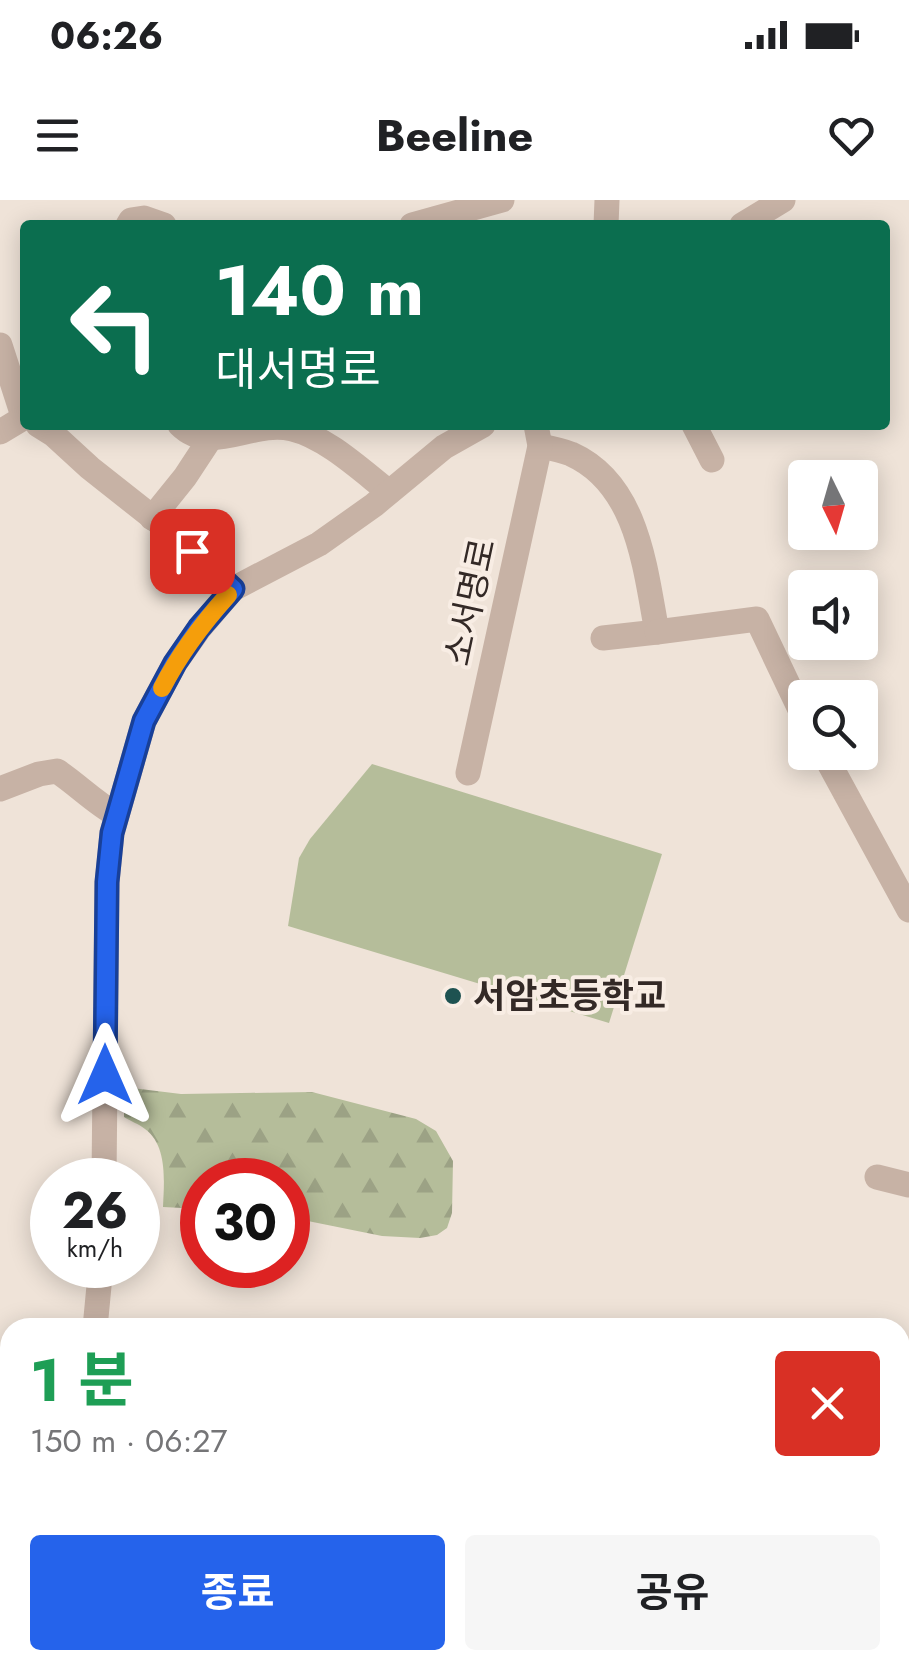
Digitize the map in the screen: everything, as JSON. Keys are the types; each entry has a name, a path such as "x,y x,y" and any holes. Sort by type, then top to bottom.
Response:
{"street":[{"path":"430,220 502,200"},
{"path":"750,220 783,200"},
{"path":"0,345 20,396"},
{"path":"46,430 233,589"},
{"path":"187,430 210,440 246,430"},
{"path":"294,430 310,435 389,492"},
{"path":"104,1158 107,882 112,833 144,721 175,663 233,589 319,544 360,516 444,447 473,430"},
{"path":"697,430 712,460"},
{"name":"소서명로","path":"468,773 538,435 602,474 621,498 636,534 658,632"},
{"path":"152,518 210,440"},
{"path":"603,638 757,619 788,684"},
{"path":"833,770 909,910"},
{"path":"0,789 57,771 96,804 118,814"},
{"path":"876,1177 909,1185"},
{"path":"95,1318 98,1288"}],"green space":[{"path":"372,764 662,854 609,1023 288,926 299,858"},
{"path":"124,1087 181,1094 312,1092 416,1119 436,1131 453,1161 452,1213 447,1228 437,1235 420,1238 382,1236 310,1221 310,1158 180,1158 180,1208 163,1207 164,1176 158,1145 143,1127 124,1117"}],"slow traffic":[{"path":"162,688 199,628 228,595"}],"place":[{"name":"서암초등학교","path":"453,996"}],"route":[{"path":"105,1075 107,882 112,833 144,721 175,663 233,589 192,551"}]}
